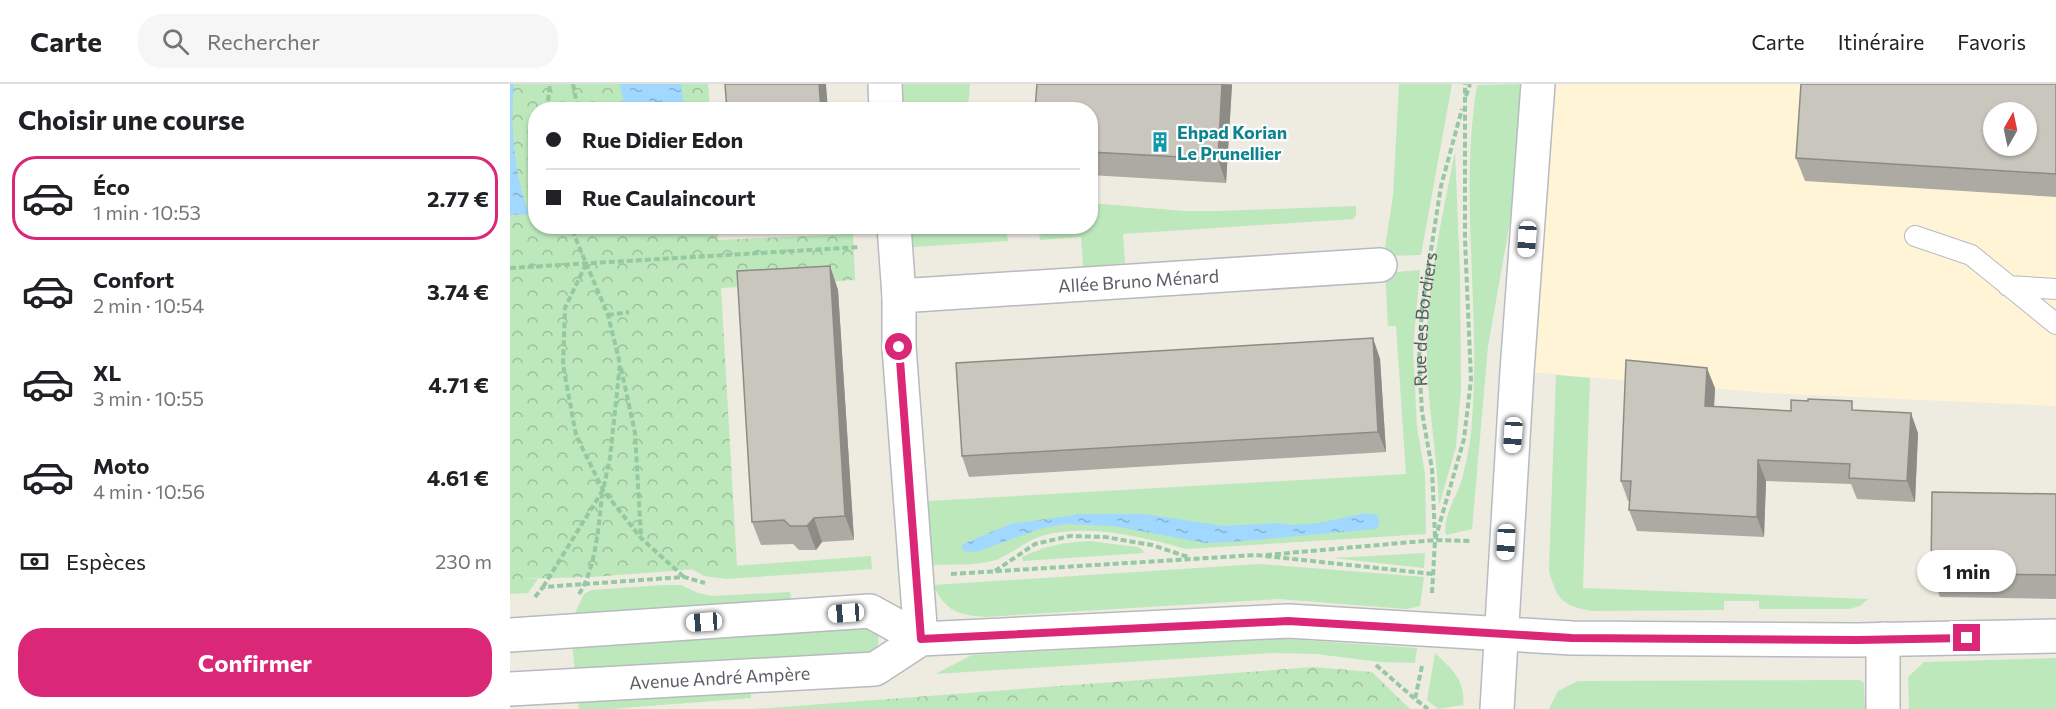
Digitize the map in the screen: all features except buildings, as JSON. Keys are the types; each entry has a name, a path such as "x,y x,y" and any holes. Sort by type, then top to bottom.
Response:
{"street":[{"path":"885,84 886,102"},
{"path":"1497,709 1517,371 1538,84"},
{"path":"895,236 899,296 899,347 921,639"},
{"name":"Allée Bruno Ménard","path":"899,296 1380,265"},
{"path":"510,635 870,611 921,639 1288,621 1430,631 1584,638 1882,639 2056,636"},
{"name":"Avenue André Ampère","path":"510,689 875,669 921,639"},
{"path":"1882,639 1883,709"}],"lane":[{"path":"1915,236 1971,255 2056,324"},
{"path":"2008,286 2056,289"}],"path":[{"path":"548,102 550,84"},
{"path":"573,84 576,102"},
{"name":"Rue des Bordiers","path":"1435,540 1464,440 1471,380 1465,239 1465,84"},
{"name":"Rue des Bordiers","path":"1415,699 1430,631 1435,540 1432,469 1422,412 1420,381 1421,319 1441,186 1470,84"},
{"path":"575,234 609,315 635,433 641,538"},
{"path":"510,268 586,264 895,236"},
{"path":"586,264 565,308 563,365 576,435 603,490 641,538 684,577"},
{"path":"609,315 629,312"},
{"path":"562,632 565,614 584,586 598,536 603,490 610,458 620,364"},
{"path":"530,603 543,587 603,490"},
{"path":"995,571 1035,544 1070,536 1105,537 1152,545 1192,558"},
{"path":"917,577 1256,555 1435,540"},
{"path":"1256,555 1433,574"},
{"path":"543,587 584,586 684,577 714,586"},
{"path":"1376,664 1428,709"}],"shaded area":[{"path":"1538,84 2056,84 2056,406 1769,393 1517,371"}],"green space":[{"path":"510,84 708,84 709,102 528,102 528,234 718,234 718,240 853,234 855,280 721,288 737,566 592,577 510,579"},
{"path":"902,84 970,84 969,102 903,102"},
{"path":"1399,84 1452,84 1421,255 1386,256 1385,248 1393,195"},
{"path":"1520,84 1511,216 1488,346 1472,529 1446,535 1448,514 1466,465 1472,421 1474,336 1470,168 1477,85"},
{"path":"1455,151 1460,273 1461,389 1456,447 1439,506 1427,373 1427,328 1434,261"},
{"path":"1098,204 1184,211 1356,206 1356,215 1353,219 1123,234 1125,263 1083,267 1081,237 1040,240 1039,234 1098,234"},
{"path":"912,234 1007,234 1008,241 913,247"},
{"path":"1420,270 1413,348 1417,427 1425,474 1426,534 1186,549 1116,533 1062,532 1038,537 998,559 985,563 932,565 928,501 1406,474 1396,326 1388,326 1385,273"},
{"path":"1556,375 1590,378 1583,588 1868,599 1860,606 1849,609 1759,609 1759,601 1724,601 1724,610 1592,611 1567,604 1558,595 1549,571"},
{"path":"1089,541 1138,547 1144,551 1143,553 1023,561 1022,557 1047,547"},
{"path":"1425,553 1424,568 1333,558"},
{"path":"871,556 872,569 726,579 704,576 692,569"},
{"path":"1259,564 1424,577 1420,606 1407,609 1279,599 985,617 967,615 953,610 943,601 933,585"},
{"path":"510,579 538,579 528,593 510,594"},
{"path":"681,585 698,593 712,596 790,592 792,606 572,619 584,594 591,590"},
{"path":"866,623 878,634 877,646 870,656 575,675 572,641"},
{"path":"1272,638 1417,648 1415,663 1380,662 1316,654 1272,653 935,674 972,655"},
{"path":"1435,653 1460,682 1463,705 1438,709 1427,700"},
{"path":"2056,658 2056,709 1909,709 1908,677 1924,662"},
{"path":"1314,667 1372,672 1410,709 754,709"},
{"path":"1860,680 1864,683 1865,709 1549,709 1558,691 1578,681"},
{"path":"750,684 751,698 611,709 579,709 577,695"}],"water":[{"path":"510,84 514,84 514,150 528,214 510,215"},
{"path":"620,84 681,84 683,102 624,102"},
{"path":"1365,513 1377,515 1379,526 1375,529 1206,543 1113,526 1065,524 1039,529 976,552 964,551 962,548 963,544 1010,524 1081,514 1144,514 1224,526 1319,523"}],"place":[{"name":"Ehpad Korian Le Prunellier","path":"1160,142"}],"route":[{"path":"899,347 921,639 1288,621 1572,638 1857,640 1967,638"}]}
